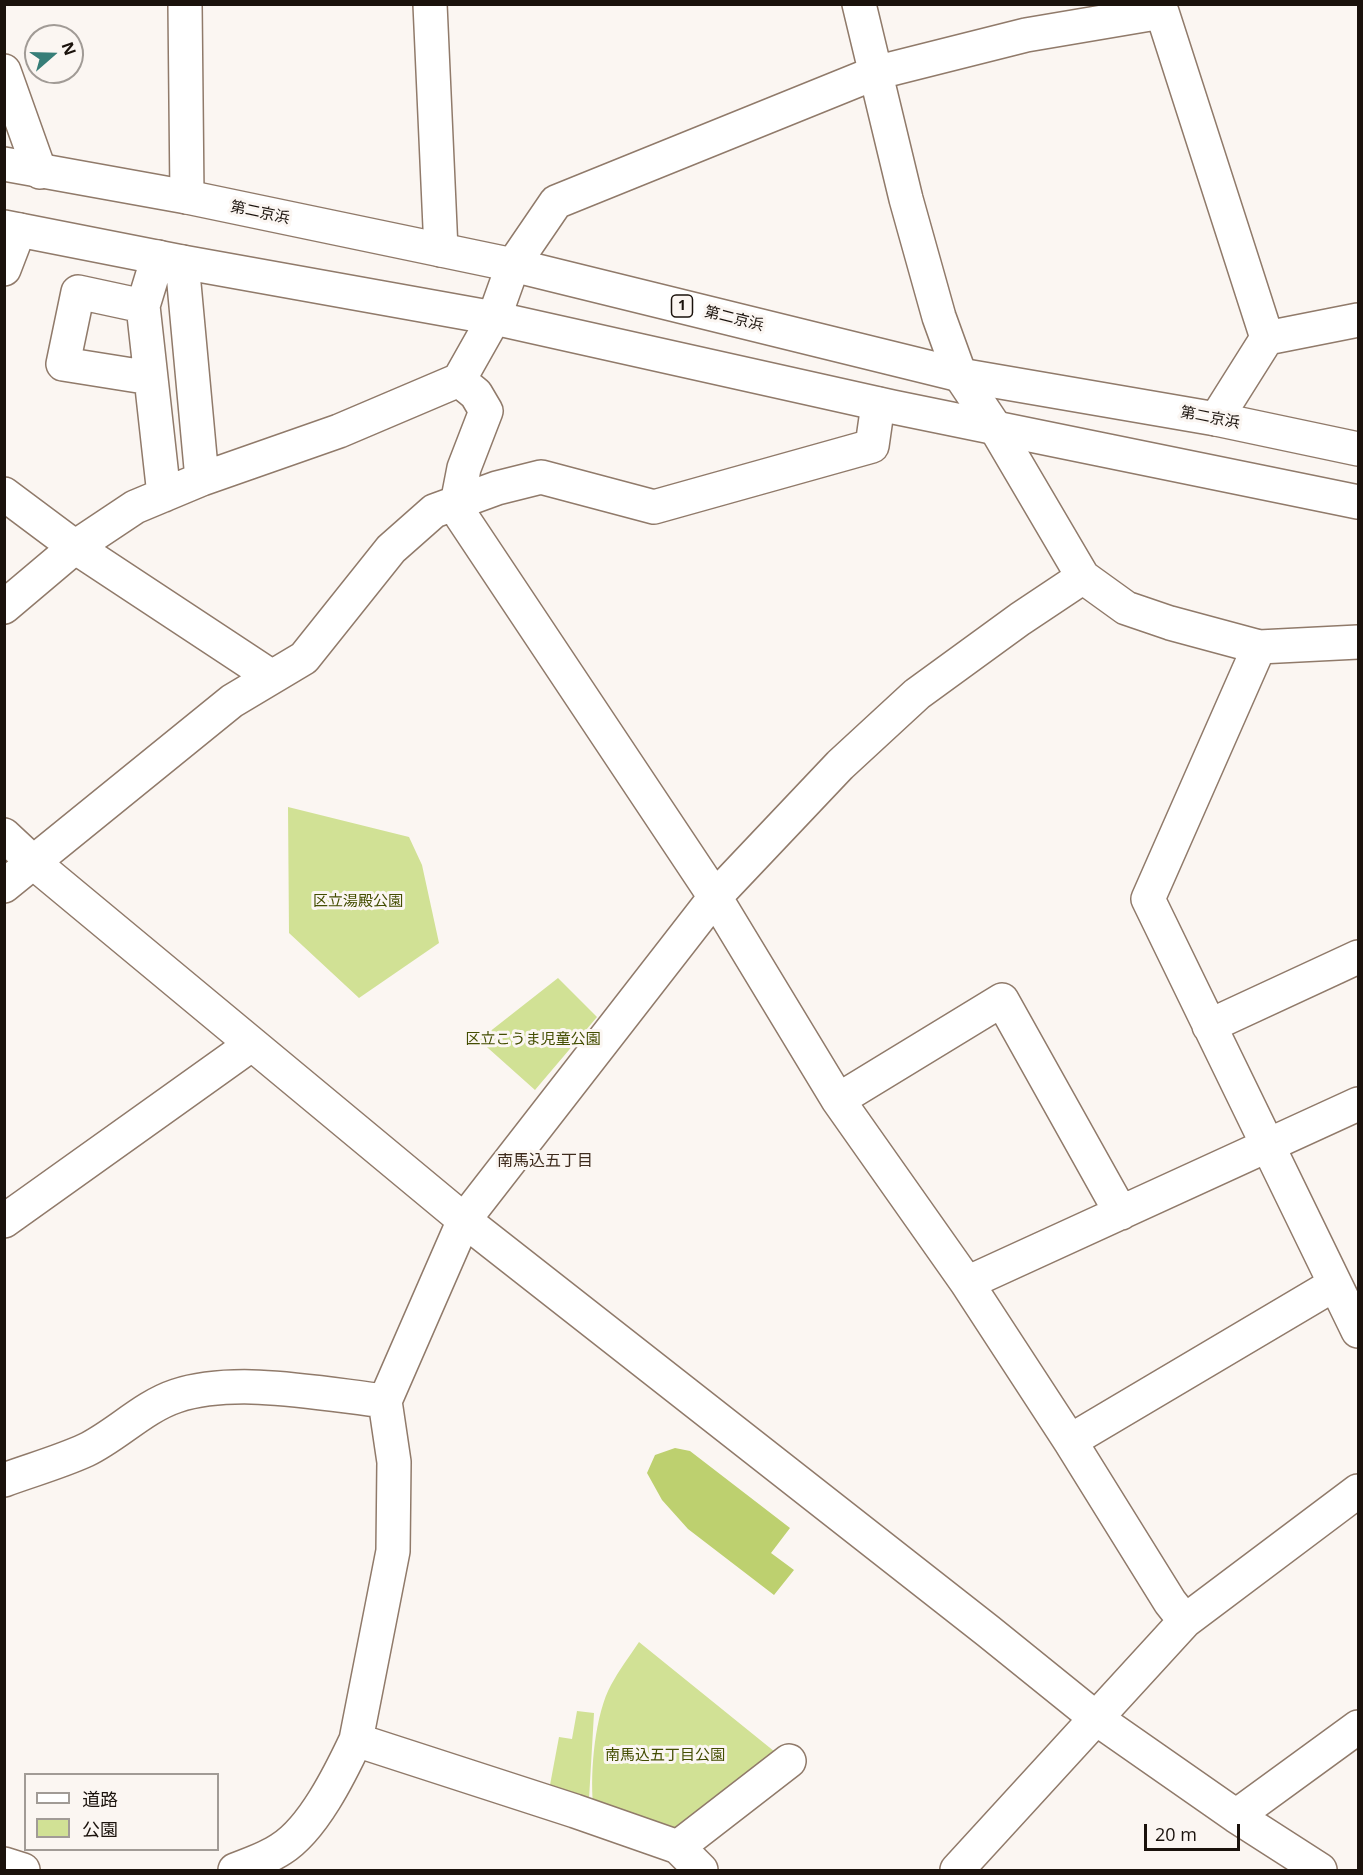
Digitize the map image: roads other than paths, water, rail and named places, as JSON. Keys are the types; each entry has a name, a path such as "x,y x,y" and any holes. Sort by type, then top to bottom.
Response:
{"main road":[{"path":"185,4 187,197"},
{"path":"430,4 441,250"},
{"path":"860,4 875,73 939,317 960,375 996,429 1083,577 1126,608 1170,623 1259,647 1359,642"},
{"path":"4,607 75,547 135,507 202,479 339,431 459,380 494,318 513,265 556,202 875,73 1026,35 1162,12 1267,338"},
{"path":"4,71 40,172"},
{"name":"第二京浜","path":"4,164 187,197 513,265 960,375 1216,419 1359,449"},
{"path":"4,269 12,229 494,318 878,404 1359,502"},
{"path":"164,495 144,306 170,259"},
{"path":"170,259 202,479"},
{"path":"144,306 78,292 63,364 152,378"},
{"path":"1216,419 1267,338 1359,320"},
{"path":"459,380 476,394 486,411 464,468 458,504 462,517 715,897 838,1100 967,1283 1070,1441 1170,1602 1185,1621"},
{"path":"4,886 232,701 304,658 391,549 434,511 497,488 541,477 654,507 872,446 878,404"},
{"path":"4,494 75,547 272,676"},
{"path":"235,1870 280,1851 312,1821 356,1740 393,1551 394,1462 385,1401 464,1220 715,897 840,765 917,694 1083,577"},
{"path":"1259,647 1149,898 1209,1026 1359,1331"},
{"path":"4,835 34,863 464,1220 979,1623 1097,1719 1236,1816 1320,1870"},
{"path":"1209,1026 1359,957"},
{"path":"838,1100 1002,1000 1121,1213"},
{"path":"4,1221 252,1044"},
{"path":"967,1283 1359,1104"},
{"path":"1070,1441 1335,1284"},
{"path":"4,1480 86,1450 136,1417 176,1396 213,1389 260,1388 385,1401"},
{"path":"957,1870 1185,1621 1359,1491"},
{"path":"1236,1816 1359,1727"},
{"path":"356,1740 678,1847 701,1870"},
{"path":"678,1847 789,1761"},
{"path":"4,1864 23,1870"}],"district":[{"name":"南馬込五丁目","path":"545,1161"}],"park label":[{"name":"区立湯殿公園","path":"358,902"},
{"name":"区立こうま児童公園","path":"533,1040"},
{"name":"南馬込五丁目公園","path":"665,1756"}]}
